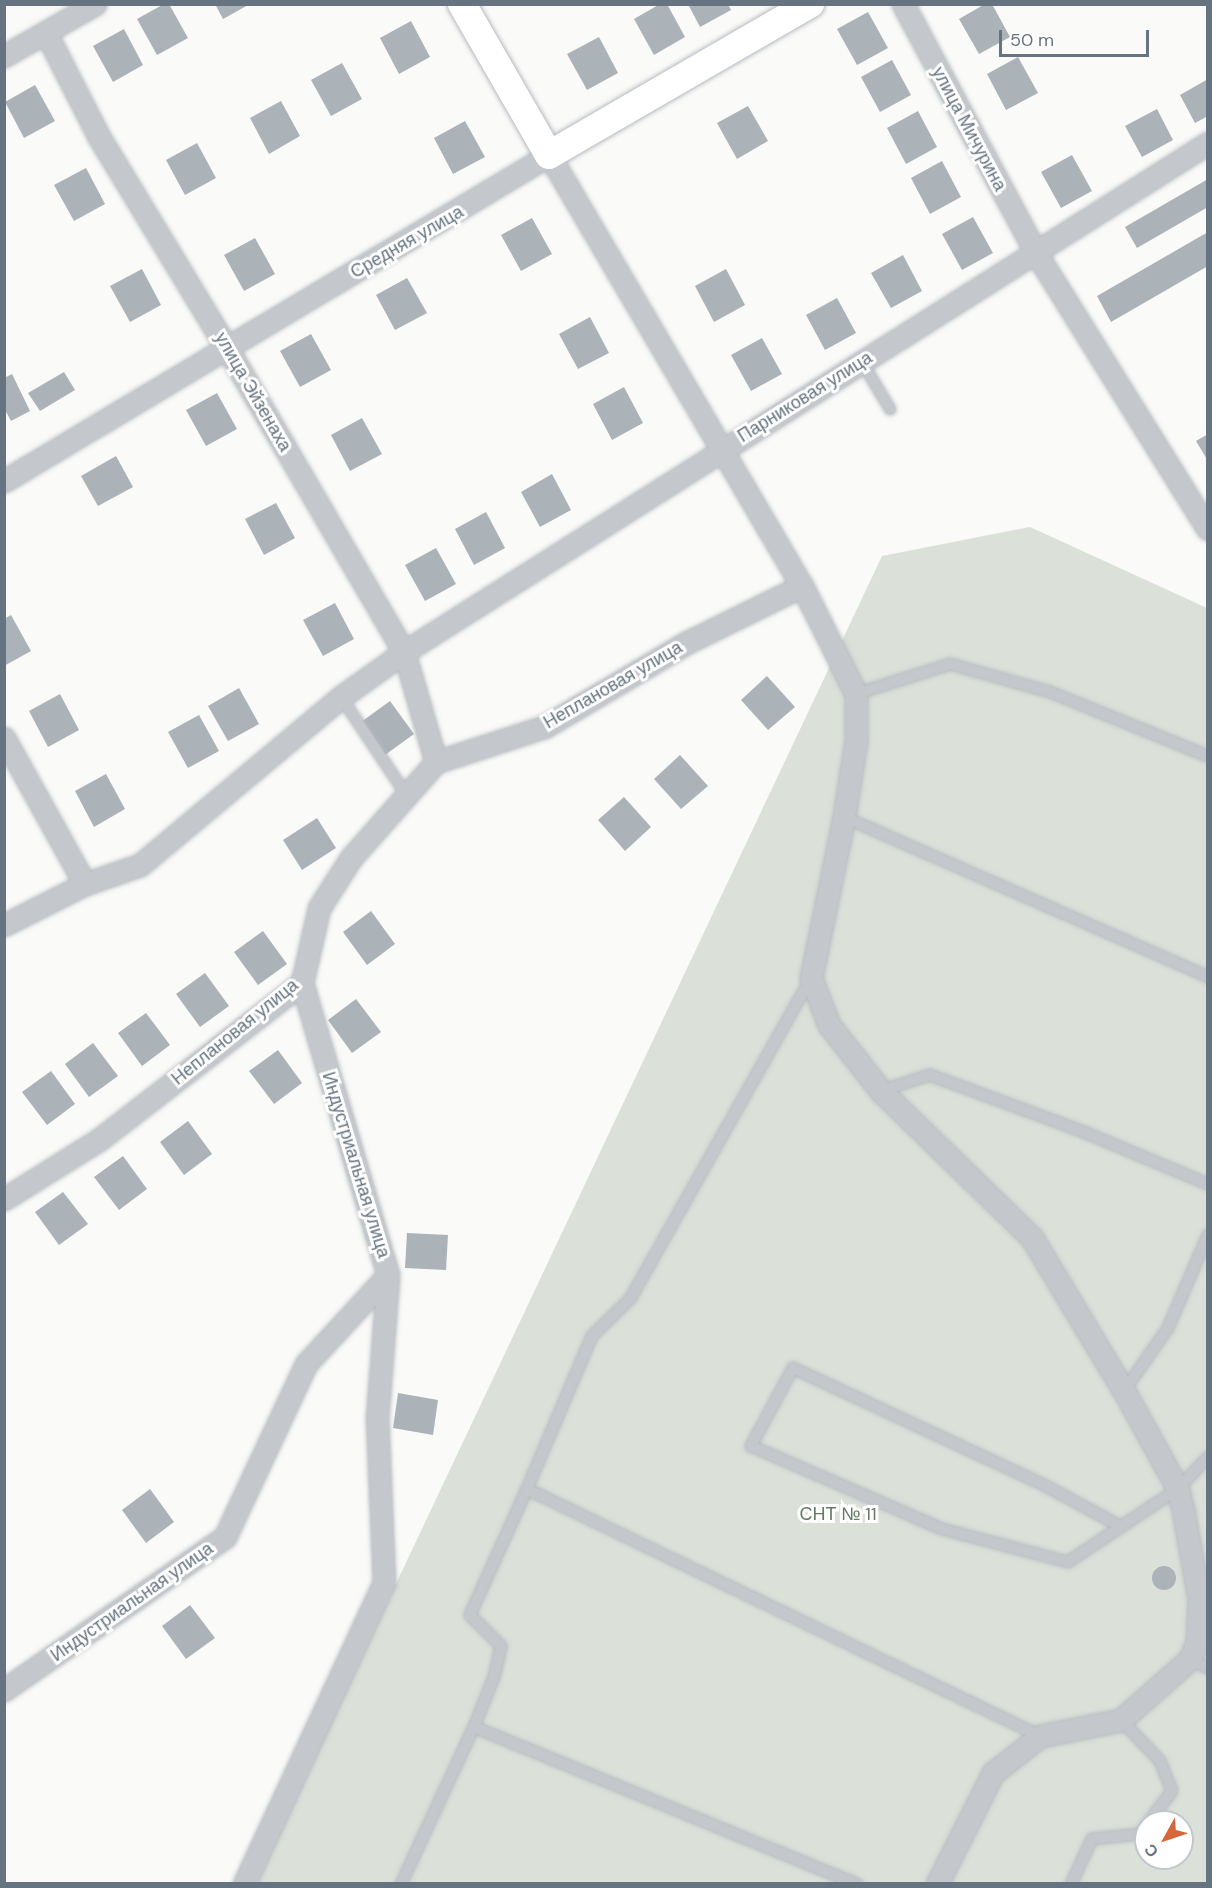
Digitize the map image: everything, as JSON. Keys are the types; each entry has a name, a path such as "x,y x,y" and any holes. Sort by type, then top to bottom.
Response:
{"main road":[{"path":"462,4 549,155"},
{"name":"Средняя улица","path":"549,155 810,4"}],"street":[{"path":"4,56 95,4"},
{"name":"улица Мичурина","path":"903,4 1036,253 1208,529"},
{"name":"улица Эйзенаха","path":"45,33 99,137 227,348 404,652 436,762"},
{"name":"Парниковая улица","path":"4,925 86,884 140,865 341,697 404,652 720,449 1036,253 1208,143"},
{"path":"549,155 802,586 856,694 856,741 844,818 811,978 829,1025 881,1091 1032,1238 1124,1391 1178,1489 1199,1599 1198,1664 1121,1720 1040,1736 993,1773 937,1884"},
{"name":"Средняя улица","path":"4,481 523,174 549,155"},
{"name":"Неплановая улица","path":"4,1199 100,1139 302,983 319,908 351,858 405,793 436,762 544,727 688,642 802,586"},
{"path":"4,738 86,884"},
{"name":"Индустриальная улица","path":"4,1690 225,1537 306,1364 388,1275 302,983"},
{"path":"244,1884 384,1583 377,1419 388,1275"}],"lane":[{"path":"862,362 890,409"},
{"path":"856,694 950,664 1050,692 1208,756"},
{"path":"341,697 405,793"},
{"path":"844,818 1208,977"},
{"path":"401,1884 474,1727 494,1677 501,1646 470,1615 527,1490 592,1336 631,1298 811,978"},
{"path":"881,1091 930,1075 1084,1132 1208,1184"},
{"path":"1124,1391 1168,1328 1208,1234"},
{"path":"1118,1525 1044,1485 794,1368 751,1446 942,1529 1068,1562 1118,1525 1178,1489 1208,1457"},
{"path":"527,1490 1040,1736"},
{"path":"1121,1720 1160,1761 1172,1791 1158,1810"},
{"path":"474,1727 857,1884"},
{"path":"1071,1884 1092,1839 1134,1835"}],"green space":[{"name":"СНТ № 11","path":"1030,527 1207,608 1207,1883 254,1884 882,556"}],"building":[{"path":"164,4 169,4 188,38 157,55 137,19"},
{"path":"215,4 250,4 223,19"},
{"path":"660,4 667,4 685,37 654,55 634,19"},
{"path":"688,4 728,4 731,10 700,27"},
{"path":"985,4 992,4 1010,37 979,54 959,19"},
{"path":"868,12 888,48 857,65 837,29"},
{"path":"411,21 430,57 399,74 380,38"},
{"path":"124,29 143,65 113,82 93,46"},
{"path":"599,37 618,73 587,90 567,54"},
{"path":"1018,57 1038,93 1006,110 987,74"},
{"path":"892,60 911,95 880,112 861,77"},
{"path":"342,63 362,99 331,116 311,80"},
{"path":"1208,79 1208,116 1195,123 1180,95"},
{"path":"35,85 55,121 24,138 5,102"},
{"path":"281,101 300,136 269,154 250,118"},
{"path":"748,106 768,141 737,159 717,123"},
{"path":"1157,109 1173,140 1142,157 1125,126"},
{"path":"918,111 937,147 906,164 887,128"},
{"path":"465,121 485,157 453,174 434,138"},
{"path":"197,143 216,178 185,195 166,160"},
{"path":"1072,155 1092,191 1061,208 1041,172"},
{"path":"942,161 961,197 930,214 911,178"},
{"path":"86,168 105,204 74,221 54,185"},
{"path":"1208,179 1208,207 1137,248 1125,227"},
{"path":"973,217 993,253 962,270 942,234"},
{"path":"532,218 552,254 521,271 501,235"},
{"path":"1208,232 1208,266 1111,322 1097,296"},
{"path":"255,238 275,274 244,291 224,255"},
{"path":"903,255 922,291 891,308 871,273"},
{"path":"142,269 161,305 130,322 110,286"},
{"path":"726,269 745,305 714,322 695,286"},
{"path":"407,278 427,313 395,330 376,295"},
{"path":"837,298 856,333 825,350 806,315"},
{"path":"590,317 609,353 578,369 559,334"},
{"path":"311,334 331,370 300,387 280,351"},
{"path":"762,338 782,374 751,391 731,355"},
{"path":"64,372 75,390 40,411 28,393"},
{"path":"12,374 30,411 11,421 4,408 4,378"},
{"path":"624,387 643,423 612,440 593,404"},
{"path":"217,393 237,429 206,446 186,410"},
{"path":"362,418 382,454 350,471 331,435"},
{"path":"1208,434 1208,461 1196,441"},
{"path":"116,456 133,487 98,506 81,476"},
{"path":"552,474 571,510 540,527 521,492"},
{"path":"276,503 295,538 264,555 245,519"},
{"path":"486,512 505,548 474,565 455,529"},
{"path":"436,548 456,584 425,601 405,565"},
{"path":"335,603 354,639 323,656 303,620"},
{"path":"11,615 31,651 4,666 4,619"},
{"path":"767,676 795,707 768,730 741,700"},
{"path":"239,688 259,724 228,741 208,706"},
{"path":"60,694 79,730 48,747 29,711"},
{"path":"390,701 414,734 385,755 361,722"},
{"path":"199,715 219,751 188,768 168,732"},
{"path":"680,755 708,786 681,809 654,779"},
{"path":"106,774 125,809 94,827 75,791"},
{"path":"624,797 651,827 625,851 598,820"},
{"path":"317,818 336,848 302,870 283,840"},
{"path":"371,911 395,944 367,965 343,932"},
{"path":"263,931 287,964 258,985 234,952"},
{"path":"205,973 229,1006 200,1027 176,994"},
{"path":"356,999 381,1032 352,1053 328,1020"},
{"path":"146,1013 170,1045 142,1066 118,1033"},
{"path":"93,1043 118,1076 89,1097 65,1064"},
{"path":"278,1050 302,1083 274,1104 249,1071"},
{"path":"51,1071 75,1104 47,1125 22,1092"},
{"path":"188,1121 212,1154 184,1175 160,1142"},
{"path":"123,1156 147,1189 119,1210 94,1177"},
{"path":"63,1192 88,1224 59,1245 35,1212"},
{"path":"407,1233 448,1235 446,1270 405,1268"},
{"path":"398,1393 438,1400 433,1435 393,1428"},
{"path":"150,1489 174,1522 146,1543 122,1510"},
{"path":"1164,1566 1169,1567 1175,1573 1175,1583 1169,1589 1164,1590 1159,1589 1153,1583 1152,1578 1153,1573 1159,1567"},
{"path":"190,1605 215,1638 186,1659 162,1626"}]}
